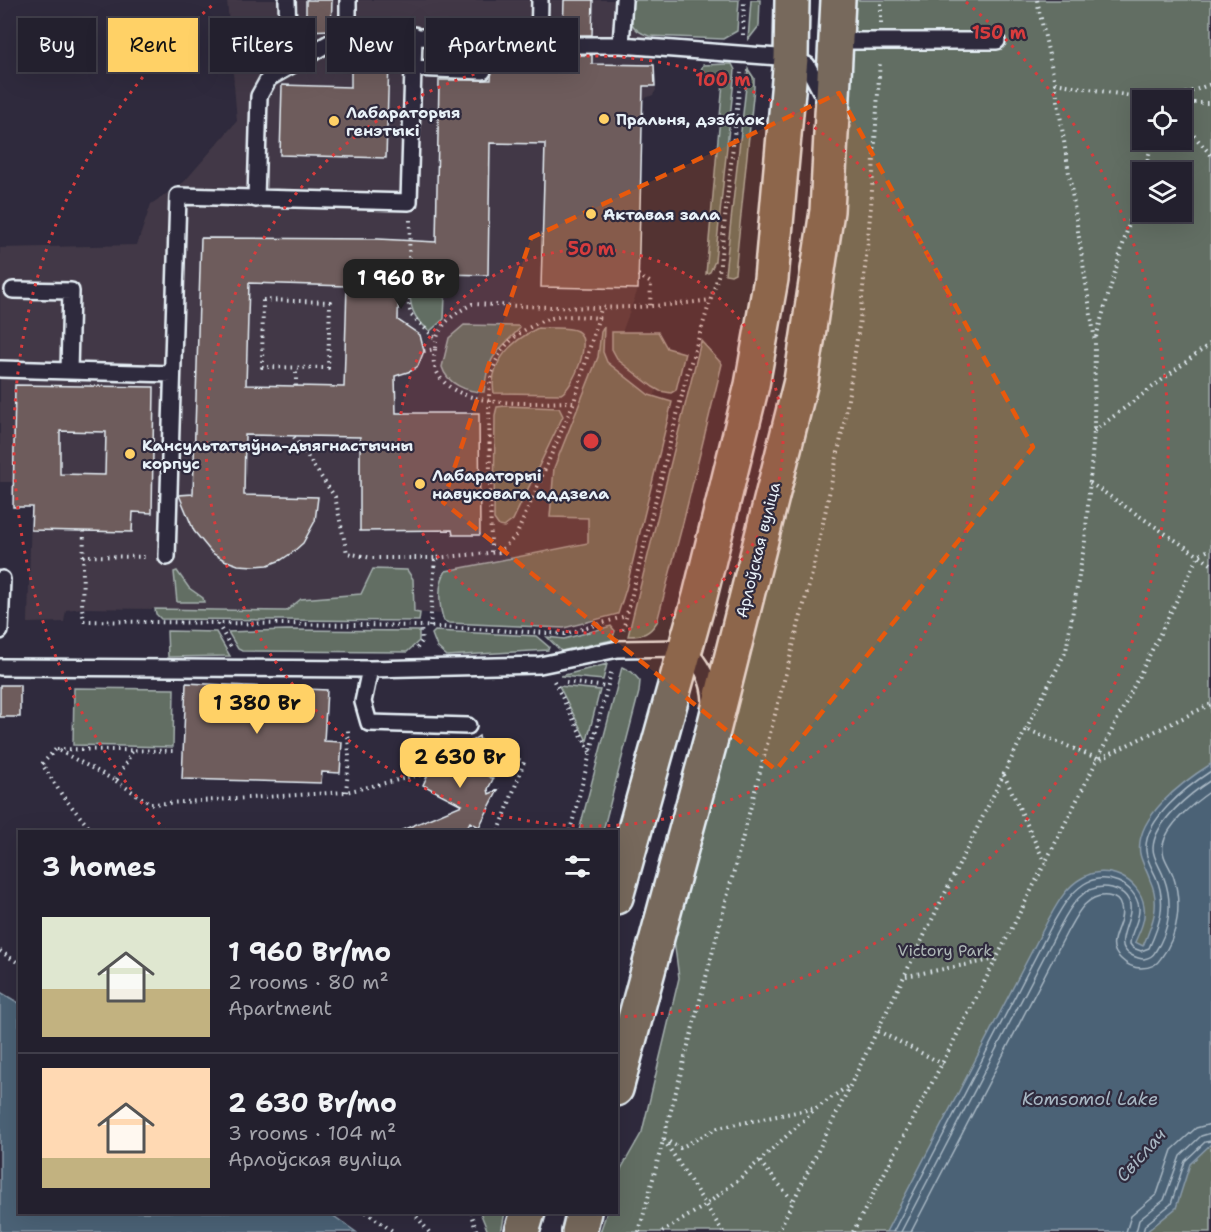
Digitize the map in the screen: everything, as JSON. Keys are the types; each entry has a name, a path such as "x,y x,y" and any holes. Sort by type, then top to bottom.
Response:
{"main road":[{"path":"618,890 700,596 752,385 771,279 791,58 792,0"},
{"name":"Арлоўская вуліца","path":"618,1082 713,731 801,381 827,212 838,0"},
{"path":"700,596 702,616 708,628 716,635 725,637 737,632"},
{"path":"522,1232 527,1214"},
{"path":"579,1232 584,1214"}],"lane":[{"path":"287,0 288,18"},
{"path":"348,0 348,18"},
{"path":"540,0 540,18"},
{"path":"621,45 624,0"},
{"path":"414,35 426,36"},
{"path":"837,41 997,41"},
{"path":"578,45 621,45 791,58 807,65 816,80 825,96 832,129"},
{"path":"256,199 259,96 269,78 279,72"},
{"path":"167,558 178,196 409,202 413,72"},
{"path":"14,290 71,291 69,371"},
{"path":"0,369 172,374"},
{"path":"0,631 2,579"},
{"path":"0,668 370,669 540,665 618,649 685,648 699,661 711,686 713,731"},
{"path":"370,669 363,702 369,723 468,726"}],"path":[{"path":"570,830 687,375 719,273 742,53 744,0"},
{"path":"639,1232 813,570 845,419 860,319 870,218 881,41 881,0"},
{"path":"778,1232 1066,651 1085,541 1094,431 1095,341 1055,83 1037,0"},
{"path":"1055,83 1132,96"},
{"path":"1192,91 1211,84"},
{"path":"1192,103 1211,103"},
{"path":"1192,133 1211,155"},
{"path":"1095,341 1132,212"},
{"path":"410,214 408,301 411,315 435,338"},
{"path":"638,275 651,283 650,307"},
{"path":"263,300 330,302 328,368 296,368 262,367 263,300"},
{"path":"574,402 489,401 463,394 449,387 434,363 435,338 445,323 457,312 472,304 601,309 650,307 711,300"},
{"path":"294,437 335,497 347,553 372,558 435,558 499,552 516,536 574,402 601,309"},
{"path":"491,552 489,382 492,367 500,351 512,338 532,325 556,317 600,318"},
{"path":"1094,431 1211,343"},
{"path":"424,351 435,349"},
{"path":"296,368 296,386"},
{"path":"1090,483 1211,564"},
{"path":"84,531 82,608 84,621 430,627 565,634 626,616"},
{"path":"853,1232 997,959 1199,555 1211,549"},
{"path":"83,556 167,558"},
{"path":"430,627 435,558"},
{"path":"553,680 590,753"},
{"path":"1026,729 1099,759 1211,704"},
{"path":"346,792 349,759 348,734"},
{"path":"56,749 116,781 151,804 346,792 424,774 428,744"},
{"path":"486,745 524,762 499,830"},
{"path":"91,830 62,795 42,764 56,749 175,751"},
{"path":"116,781 134,750"},
{"path":"1004,775 1046,863"},
{"path":"0,951 18,963"},
{"path":"905,976 997,959"},
{"path":"878,1031 943,1064"},
{"path":"662,1232 706,1204 760,1162 817,1108 849,1086"},
{"path":"664,1140 680,1148 718,1128 817,1108"},
{"path":"664,1140 723,1232"},
{"path":"760,1162 793,1201"},
{"path":"369,1214 394,1232"},
{"path":"415,1214 429,1232"},
{"path":"471,1214 477,1232"}],"highlighted area":[{"path":"839,93 1033,447 776,770 443,502 531,238"}],"shaded area":[{"path":"227,0 673,0 648,11 648,57 654,59 656,90 653,95 643,99 638,289 618,343 660,376 601,595 560,625 431,613 82,608 66,610 64,622 28,623 31,508 13,507 13,482 0,482 0,248 137,245 151,204 184,182 237,121 233,72 315,72 315,18 228,18"}],"green space":[{"path":"630,0 739,0 737,31 723,39 649,36 633,27"},
{"path":"751,0 760,0 759,26 748,40"},
{"name":"Victory Park","path":"855,0 1211,0 1211,1232 600,1232 606,1214 618,1214 618,1180 621,1169 642,1132 679,978 673,932 824,329 846,171"},
{"path":"732,64 735,70 715,261 710,272 706,274 723,83 709,83 703,78 701,70 703,65"},
{"path":"748,69 754,78 754,87 735,273 731,275 725,274"},
{"path":"410,295 445,296 444,319 430,331 416,316"},
{"path":"464,325 518,326 520,328 494,355 488,370 484,392 458,386 448,378 442,367 449,338"},
{"path":"604,327 603,352 607,362 649,395 672,402 618,614 564,628 444,621 440,596 441,582 446,571 588,543 588,518 550,517 554,468 598,357 601,332"},
{"path":"538,328 568,329 577,331 581,336 583,343 580,363 566,390 561,394 494,393 495,371 504,353 520,339"},
{"path":"612,332 658,332 667,348 685,353 676,390 671,393 660,391 618,360 612,349"},
{"path":"701,341 722,364 684,519 657,622 645,634 628,636"},
{"path":"497,407 559,408 563,416 513,520 504,527 499,526 494,519 495,415"},
{"path":"373,569 407,570 413,579 414,612 420,613 419,621 161,619 155,609 286,611 301,599 361,594"},
{"path":"177,571 189,588 203,598 204,602 177,602 174,572"},
{"path":"611,626 615,631 612,640 561,651 547,637 564,639"},
{"path":"167,631 216,632 230,656 168,657"},
{"path":"419,631 419,641 407,652 242,651 238,649 228,632"},
{"path":"435,631 536,636 549,647 548,650 447,656 437,647 432,634"},
{"path":"607,664 603,680 561,676"},
{"path":"622,667 632,672 640,681 639,692 603,830 579,830"},
{"path":"559,686 600,690 587,741"},
{"path":"74,688 174,689 173,747 73,745"},
{"path":"481,1214 505,1214 499,1232 488,1232"}],"water":[{"name":"Komsomol Lake","path":"1211,764 1211,1144 1190,1164 1176,1208 1146,1232 886,1232 1047,922 1066,892 1082,878 1101,872 1121,876 1129,881 1141,896 1144,906 1141,929 1135,942 1143,946 1153,921 1155,897 1140,854 1140,840 1145,827 1163,802 1175,790"},
{"path":"0,992 18,1002 18,1214 331,1214 356,1232 0,1232"}],"building":[{"path":"306,0 332,0 331,18 327,18 327,30 315,31 315,18 306,18"},
{"path":"564,0 593,0 592,35 578,35 578,18 563,18"},
{"path":"578,55 592,55 592,64 654,65 655,86 643,86 638,289 541,287 545,144 490,143 488,275 399,273 398,320 420,335 424,351 418,366 395,376 396,413 479,413 480,535 453,535 452,530 360,531 360,437 245,435 244,495 318,497 315,521 303,543 281,560 268,565 254,566 238,565 224,560 212,553 194,531 179,495 193,494 201,238 378,239 436,242 439,80 491,80 491,72 578,72","holes":["249,283 347,286 344,387 246,385"]},
{"name":"Лабараторыя генэтыкі","path":"351,72 389,72 386,158 280,155 282,85 351,87"},
{"name":"Кансультатыўна-дыягнастычны корпус","path":"15,385 154,387 152,513 133,512 132,532 31,530 32,507 13,507","holes":["60,431 106,432 105,475 60,474"]},
{"path":"186,683 327,690 324,741 342,742 340,773 322,772 321,783 182,779"},
{"path":"0,685 20,685 20,717 0,717"},
{"path":"479,736 486,775 493,779 488,789 489,794 498,790 479,827 470,822 466,830 402,830 462,805 423,785 431,768 442,761 452,743 461,748"}],"place":[{"name":"Пральня, дэзблок","path":"604,119"},
{"name":"Лабараторыя генэтыкі","path":"334,121"},
{"name":"Актавая зала","path":"591,214"},
{"name":"Кансультатыўна-дыягнастычны корпус","path":"130,454"},
{"name":"Лабараторыі навуковага аддзела","path":"420,484"}],"water label":[{"name":"Свіслач","path":"1141,1155"}]}
